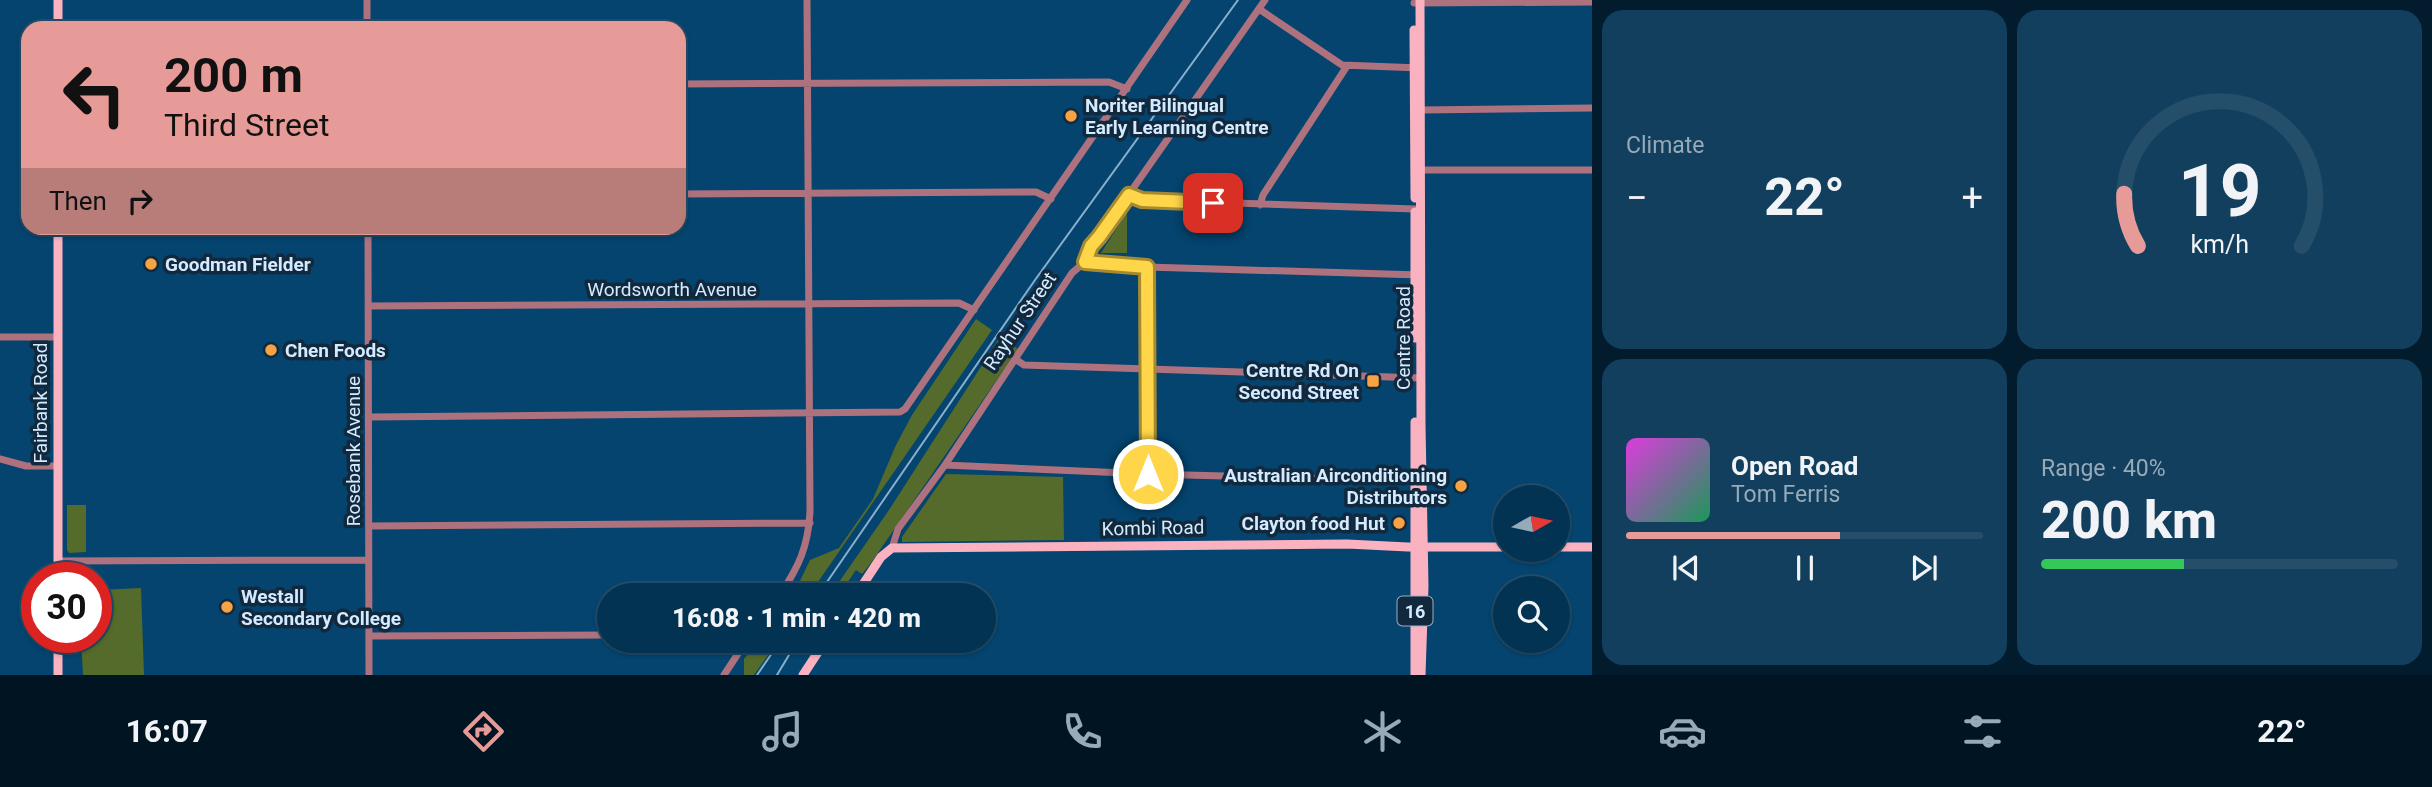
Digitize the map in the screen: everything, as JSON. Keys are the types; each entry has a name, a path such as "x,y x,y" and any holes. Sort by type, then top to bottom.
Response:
{"main road":[{"path":"58,0 58,21"},
{"name":"Centre Road","path":"1417,2 1421,675"},
{"name":"Centre Road","path":"1417,68 1421,110 1415,209 1418,275"},
{"name":"Fairbank Road","path":"58,235 58,561"},
{"name":"Kombi Road","path":"892,548 1334,544 1493,547"},
{"name":"Centre Road","path":"1415,675 1420,547"},
{"path":"1570,547 1592,547"},
{"name":"Rayhur Street","path":"864,583 881,557 892,548"},
{"path":"58,653 58,675"},
{"path":"803,675 817,653"}],"street":[{"path":"367,0 367,21"},
{"path":"788,583 805,551 810,523 807,0"},
{"path":"369,416 810,414 893,412 905,409 1187,0"},
{"name":"Rayhur Street","path":"892,548 898,529 945,465 1072,273 1085,262 1095,239 1129,195 1265,0"},
{"path":"1417,2 1592,2"},
{"path":"1259,9 1347,66 1417,68"},
{"path":"1260,205 1263,195 1347,66"},
{"path":"686,84 1109,82 1127,89"},
{"path":"1421,110 1592,108"},
{"path":"1418,170 1592,170"},
{"path":"686,194 1036,192 1051,199"},
{"path":"1129,195 1142,200 1415,209"},
{"name":"Rosebank Avenue","path":"368,235 369,675"},
{"path":"1085,262 1147,267 1418,275"},
{"path":"1147,267 1148,474"},
{"name":"Wordsworth Avenue","path":"368,306 959,303 974,310"},
{"path":"0,337 58,337"},
{"path":"1015,359 1024,365 1418,378"},
{"path":"0,459 26,466 58,466"},
{"path":"945,465 1148,474 1419,481"},
{"path":"369,526 810,523"},
{"path":"58,561 369,560"},
{"path":"369,636 597,635"},
{"path":"724,675 738,653"}],"green space":[{"path":"1127,212 1127,253 1101,253"},
{"path":"976,319 992,330 817,583 799,583 810,560 839,548 873,499 912,415"},
{"path":"1000,337 1018,349 871,563 862,574 856,570 847,583 838,583 889,510"},
{"path":"946,474 1063,477 1064,540 902,542 902,537"},
{"path":"67,505 86,505 86,552 69,553 67,550"},
{"path":"141,588 144,675 83,675 82,653 112,653 112,589"},
{"path":"749,653 770,653 754,675 744,675 744,659"}],"railway":[{"path":"826,583 1035,280 1238,0"},
{"path":"757,675 772,653"},
{"path":"777,675 790,653"}],"place":[{"name":"Noriter Bilingual Early Learning Centre","path":"1071,116"},
{"name":"Goodman Fielder","path":"151,264"},
{"name":"Chen Foods","path":"271,350"},
{"name":"Centre Rd On Second Street","path":"1373,381"},
{"name":"Australian Airconditioning Distributors","path":"1461,486"},
{"name":"Clayton food Hut","path":"1399,523"},
{"name":"Westall Secondary College","path":"227,607"}],"route":[{"path":"1148,474 1147,267 1085,262 1095,239 1129,195 1142,200 1213,203"}]}
